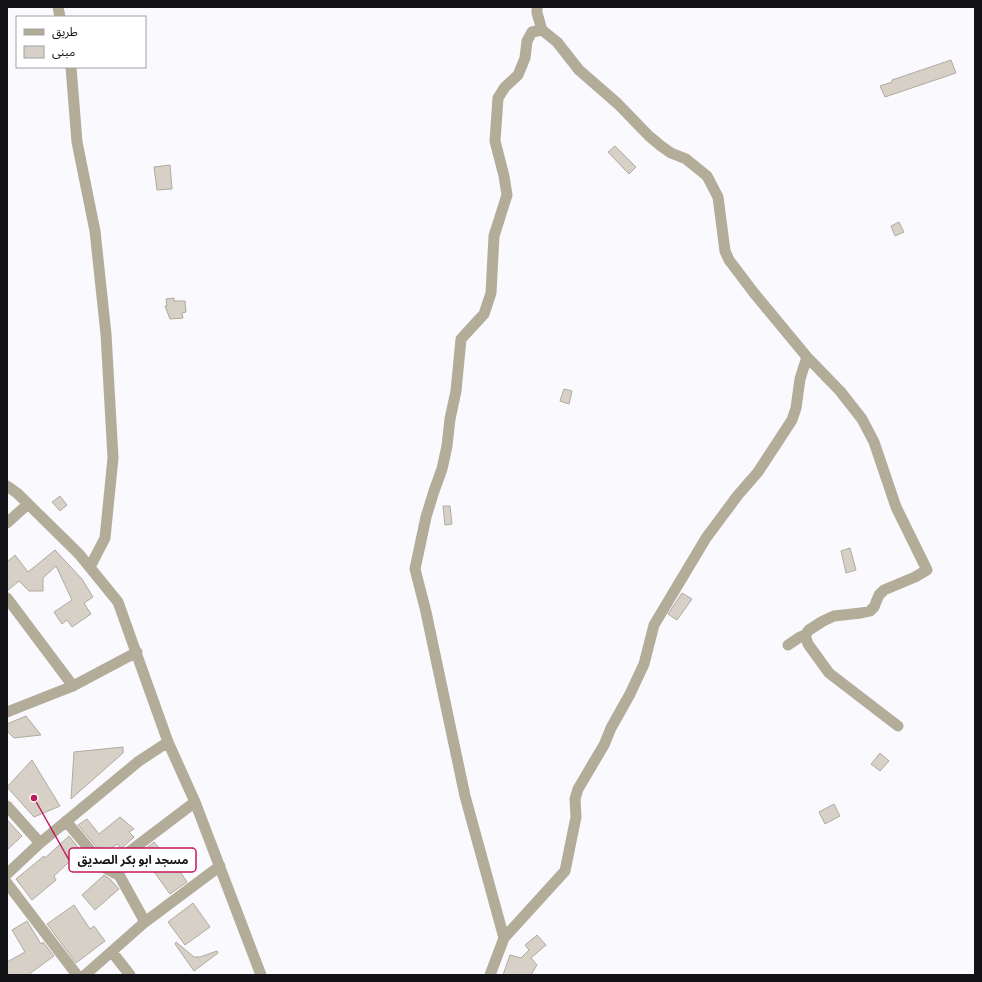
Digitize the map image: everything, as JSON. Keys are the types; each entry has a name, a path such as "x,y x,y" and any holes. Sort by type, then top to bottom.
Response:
{"street":[{"path":"537,7 537,14 542,30 557,42 579,70 618,104 649,136 661,146 671,153 686,159 707,176 718,197 725,251 729,260 754,294 807,357 840,391 862,419 874,442 896,507 927,570 915,577 884,590 879,595 870,611 834,616 823,621 809,630 805,635 788,645"},
{"path":"504,938 465,796 426,612 415,569 426,517 442,469 447,446 450,419 456,391 461,339 484,314 491,294 494,236 507,195 495,141 498,98 505,87 518,75 525,58 527,41 532,32 542,30"},
{"path":"71,68 77,142 95,231 99,263 106,334 113,458 106,538 90,567"},
{"path":"490,975 504,938 565,872 576,817 575,799 578,789 604,745 611,728 630,694 644,664 654,626 706,538 738,495 758,472 792,420 796,408 800,379 807,357"},
{"path":"7,486 17,493 79,554 118,602 168,742 195,802 261,975"},
{"path":"7,523 28,504"},
{"path":"7,598 73,686"},
{"path":"805,635 808,644 829,673 898,726"},
{"path":"7,712 73,686 137,652"},
{"path":"7,874 40,843 139,760 168,742"},
{"path":"145,922 118,873 117,864 129,852 195,802"},
{"path":"7,806 40,843"},
{"path":"66,821 105,868 120,876"},
{"path":"85,975 145,922 220,866"},
{"path":"7,883 76,975"},
{"path":"112,952 130,975"}],"building":[{"path":"951,60 956,73 885,97 880,86 892,82 892,80"},
{"path":"615,146 636,167 629,174 608,152"},
{"path":"170,165 172,189 157,190 154,167"},
{"path":"899,222 904,232 895,236 891,226"},
{"path":"174,298 174,301 185,301 186,312 182,313 183,318 170,319 165,306 167,306 166,299"},
{"path":"564,389 572,391 569,404 560,401"},
{"path":"60,496 67,505 60,511 52,502"},
{"path":"443,506 450,506 452,524 445,525"},
{"path":"850,548 856,570 846,573 841,551"},
{"path":"55,550 82,579 93,597 84,603 91,614 72,627 67,620 62,624 54,612 72,600 56,566 43,578 43,591 29,591 19,581 7,591 7,562 15,555 28,572"},
{"path":"682,593 692,599 677,620 668,614"},
{"path":"26,716 41,735 14,738 7,731 7,724"},
{"path":"123,747 123,753 71,799 74,752"},
{"path":"880,753 889,761 880,771 871,764"},
{"path":"32,760 60,806 34,817 7,787"},
{"path":"834,804 840,816 825,824 819,812"},
{"path":"120,817 134,829 129,832 134,837 121,849 117,844 103,855 78,825 87,819 99,834"},
{"path":"7,820 22,836 7,850"},
{"path":"69,836 81,851 54,876 56,880 32,900 16,879 44,856 45,858"},
{"path":"154,842 173,865 175,864 187,882 170,894 139,854"},
{"path":"104,875 119,889 95,910 82,895"},
{"path":"193,903 210,927 185,945 168,922"},
{"path":"74,905 90,929 94,926 105,941 76,963 47,924"},
{"path":"27,921 41,944 43,942 54,956 28,975 7,975 7,962 25,952 12,930"},
{"path":"537,935 546,945 531,958 537,965 531,975 503,975 510,955 521,958 529,950 525,945"},
{"path":"176,942 194,957 200,957 217,951 218,953 194,971 175,944"}],"place":[{"name":"مسجد ابو بكر الصديق","path":"34,798"}]}
